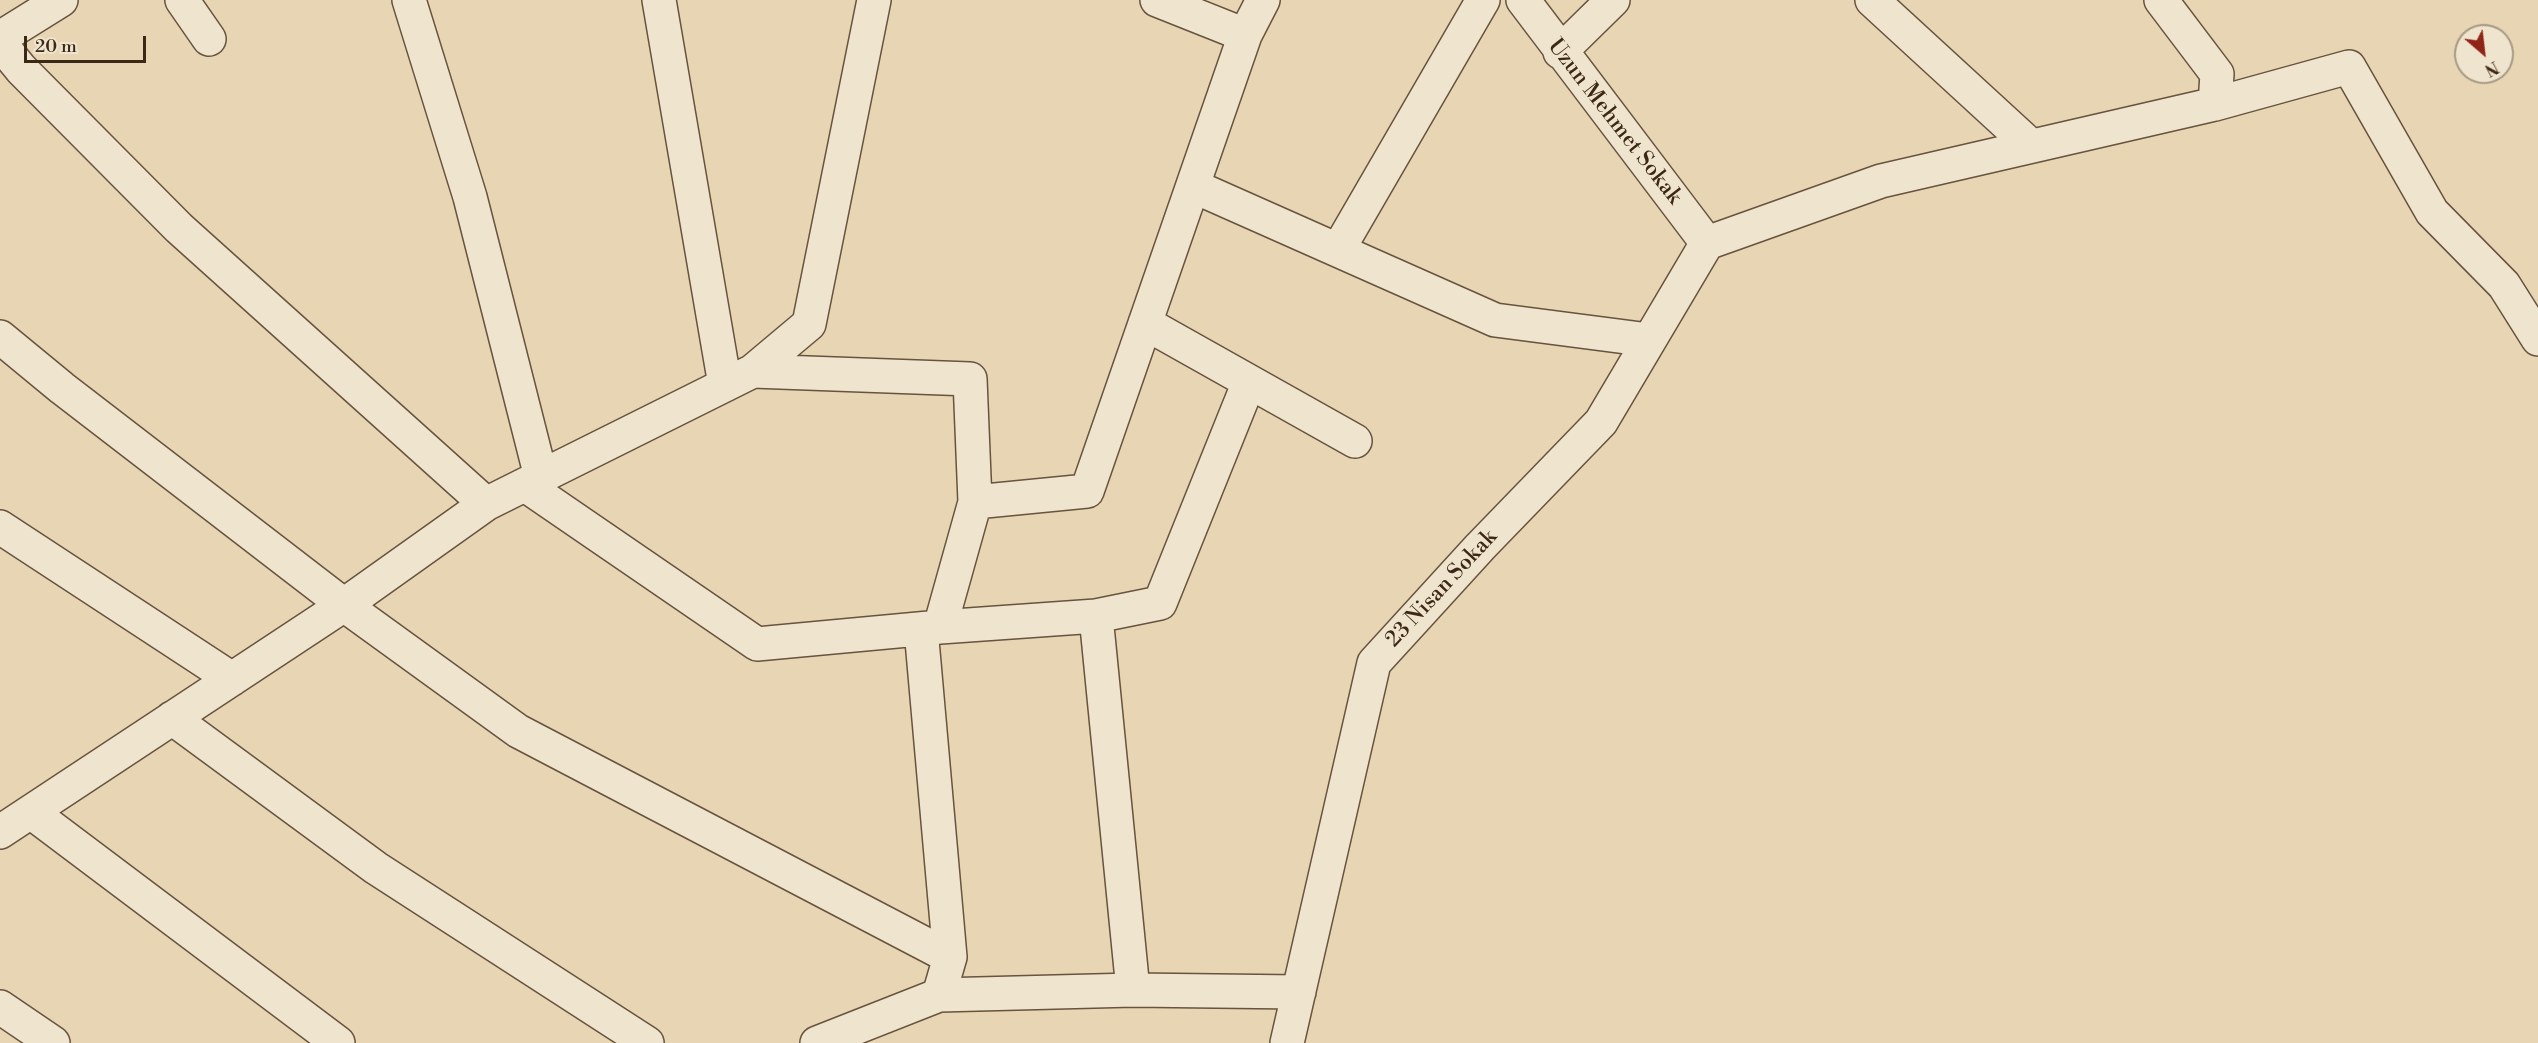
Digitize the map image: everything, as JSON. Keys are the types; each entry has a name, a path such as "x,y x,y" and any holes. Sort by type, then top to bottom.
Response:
{"street":[{"path":"0,38 61,0"},
{"path":"182,0 209,39"},
{"path":"409,0 470,198 533,481 757,644 1096,616 1160,603 1249,382"},
{"path":"659,0 739,378"},
{"path":"0,832 344,605 486,504 739,378 808,324 874,0"},
{"path":"1156,0 1245,35"},
{"path":"975,502 1088,491 1245,35 1263,0"},
{"path":"1338,250 1483,0"},
{"name":"Uzun Mehmet Sokak","path":"1522,0 1707,243"},
{"path":"1560,52 1613,0"},
{"path":"1872,0 2031,146"},
{"path":"2162,0 2217,74 2215,104"},
{"path":"0,43 21,69 179,228 486,504"},
{"path":"1707,243 1881,181 2215,104 2349,67 2432,212 2504,285 2538,339"},
{"path":"1193,186 1495,320 1649,340"},
{"name":"23 Nisan Sokak","path":"1287,1043 1374,663 1480,547 1601,422 1707,243"},
{"path":"1145,323 1355,441"},
{"path":"0,337 62,388 344,605 518,731 950,957"},
{"path":"739,378 970,379 975,502 930,628 950,957 939,995"},
{"path":"0,527 232,679"},
{"path":"1096,616 1133,990"},
{"path":"172,718 376,868 647,1043"},
{"path":"31,812 338,1043"},
{"path":"817,1043 939,995 1133,990 1299,992"},
{"path":"0,1007 53,1043"}]}
